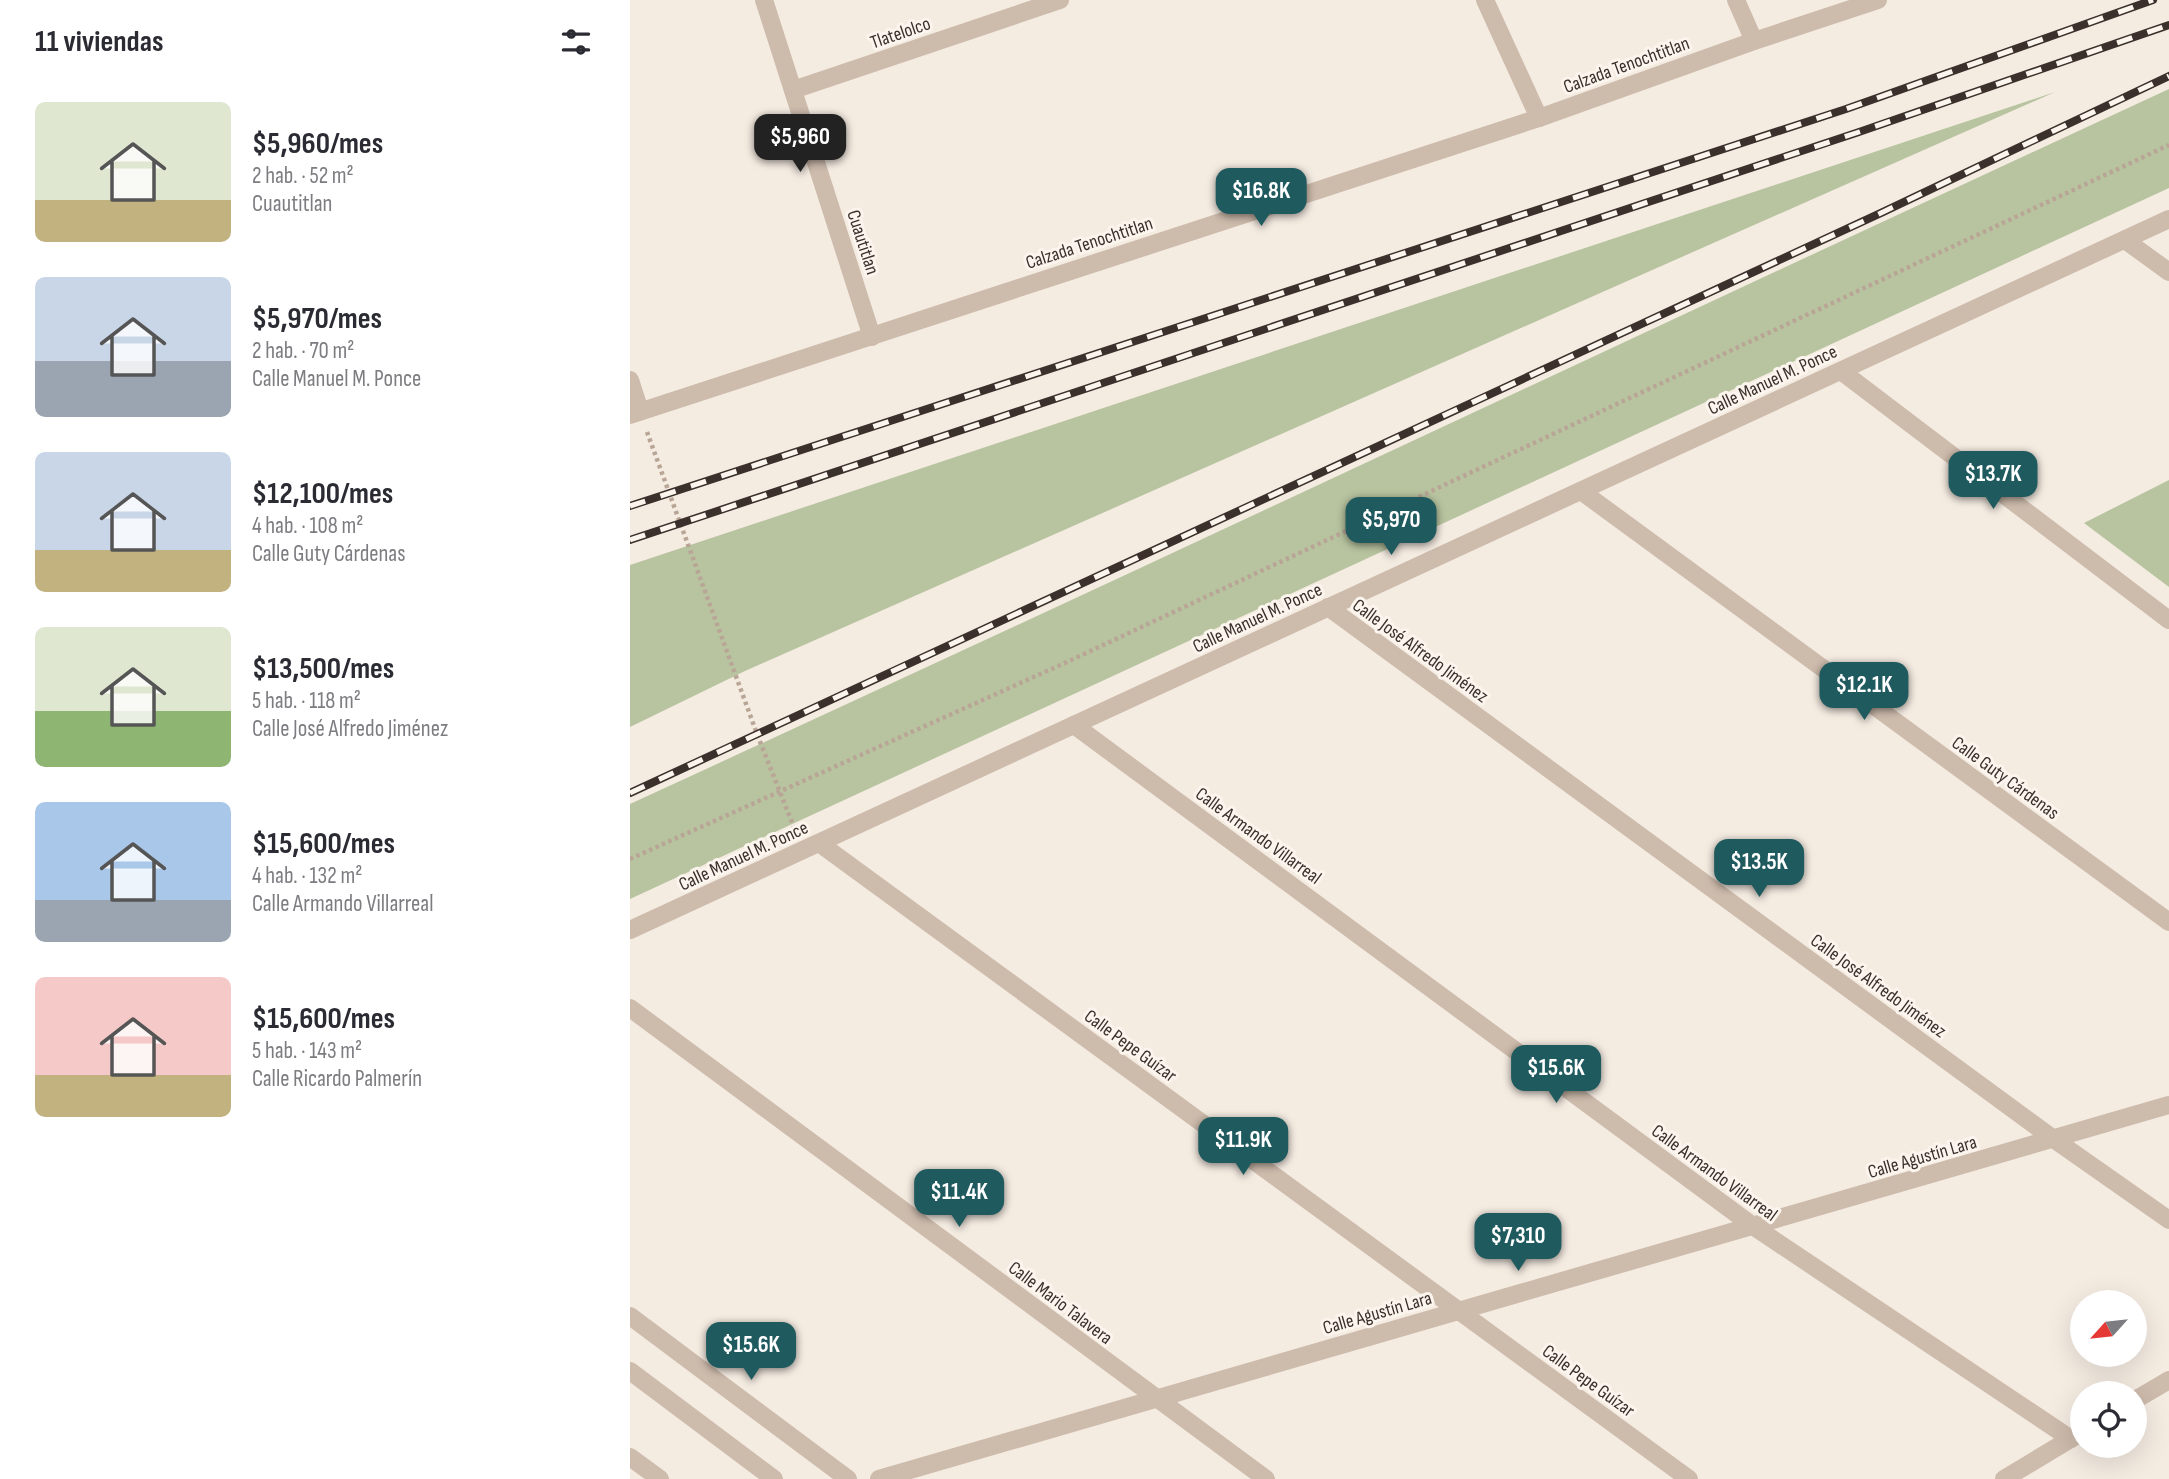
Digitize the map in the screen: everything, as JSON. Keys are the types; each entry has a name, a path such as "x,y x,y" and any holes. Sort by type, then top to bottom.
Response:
{"street":[{"name":"Cuautitlan","path":"764,0 872,337"},
{"name":"Tlatelolco","path":"793,90 1059,0"},
{"path":"1485,0 1539,118"},
{"path":"1736,0 1754,41"},
{"name":"Calzada Tenochtitlan","path":"635,413 1539,118 1878,0"},
{"name":"Calle Manuel M. Ponce","path":"630,930 2169,219"},
{"path":"2125,240 2169,272"},
{"path":"1841,371 2169,620"},
{"path":"630,380 635,413"},
{"name":"Calle Guty Cárdenas","path":"1581,491 2169,922"},
{"name":"Calle José Alfredo Jiménez","path":"1328,607 2055,1140 2169,1220"},
{"name":"Calle Armando Villarreal","path":"1074,725 1753,1226 2070,1430"},
{"name":"Calle Pepe Guízar","path":"811,846 1689,1479"},
{"name":"Calle Mario Talavera","path":"630,1008 1266,1479"},
{"name":"Calle Agustín Lara","path":"879,1479 2169,1105"},
{"path":"630,1316 848,1479"},
{"path":"630,1371 774,1479"},
{"path":"2147,1393 2169,1380"},
{"path":"2004,1479 2070,1439"},
{"path":"630,1457 660,1479"}],"path":[{"path":"630,859 1092,650 2169,145"},
{"path":"635,413 779,792 811,846"}],"green space":[{"path":"2169,89 2169,188 630,899 630,804"},
{"path":"2055,92 745,671 630,727 630,565"},
{"path":"2169,480 2169,587 2084,523"}],"railway":[{"path":"630,506 1846,109 2153,0"},
{"path":"630,540 1859,132 2169,25"},
{"path":"630,793 1883,212 2169,76"}]}
